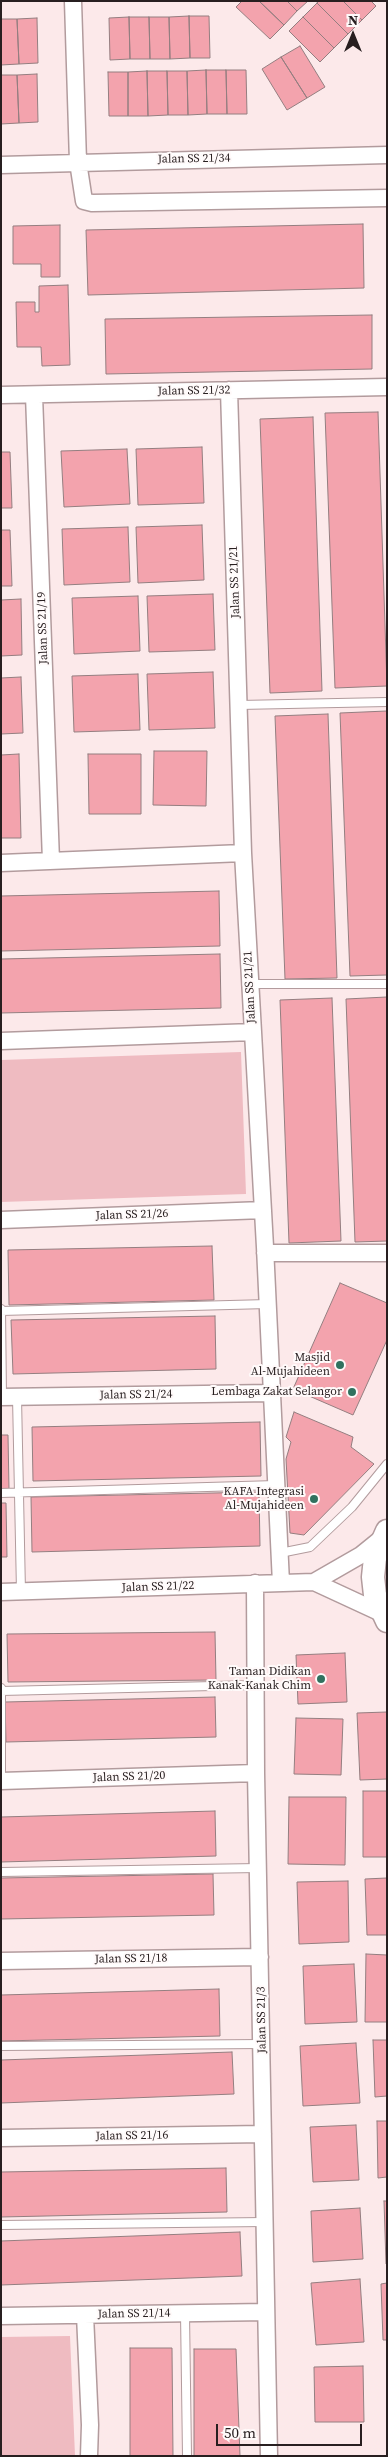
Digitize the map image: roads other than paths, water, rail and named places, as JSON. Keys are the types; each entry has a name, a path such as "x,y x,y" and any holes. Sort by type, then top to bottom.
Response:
{"street":[{"path":"74,1 78,162 81,195 84,201 92,204 387,198"},
{"name":"Jalan SS 21/34","path":"1,165 387,155"},
{"name":"Jalan SS 21/32","path":"1,395 387,387"},
{"name":"Jalan SS 21/21","path":"230,390 243,853 268,1304 281,1583"},
{"name":"Jalan SS 21/19","path":"34,395 51,861"},
{"path":"1,863 243,853"},
{"path":"1,1041 253,1032"},
{"name":"Jalan SS 21/26","path":"1,1220 263,1210"},
{"path":"265,1253 387,1253"},
{"name":"Jalan SS 21/24","path":"6,1397 271,1393"},
{"path":"384,1534 375,1558 373,1577 375,1595 384,1617"},
{"name":"Jalan SS 21/22","path":"314,1582 360,1555 384,1534"},
{"name":"Jalan SS 21/22","path":"1,1592 314,1582 384,1617"},
{"name":"Jalan SS 21/3","path":"255,1583 256,1773 269,2456"},
{"name":"Jalan SS 21/20","path":"1,1781 256,1773"},
{"name":"Jalan SS 21/18","path":"1,1961 260,1957"},
{"name":"Jalan SS 21/16","path":"1,2138 263,2134"},
{"name":"Jalan SS 21/14","path":"1,2316 266,2312"},
{"path":"85,2315 90,2456"}],"lane":[{"path":"239,704 387,702"},
{"path":"250,984 387,984"},
{"path":"21,1592 19,1492 6,1397 1,1310 268,1304"},
{"path":"280,1553 310,1547 352,1507 387,1464"},
{"path":"1,1493 276,1486"},
{"path":"1,1781 1,1689 256,1685"},
{"path":"1,1872 259,1868"},
{"path":"1,2046 262,2044"},
{"path":"1,2225 265,2222"},
{"path":"184,2313 187,2456"}],"place":[{"name":"Masjid Al-Mujahideen","path":"340,1365"},
{"name":"Lembaga Zakat Selangor","path":"352,1392"},
{"name":"KAFA Integrasi Al-Mujahideen","path":"314,1499"},
{"name":"Taman Didikan Kanak-Kanak Chim","path":"321,1679"}]}
